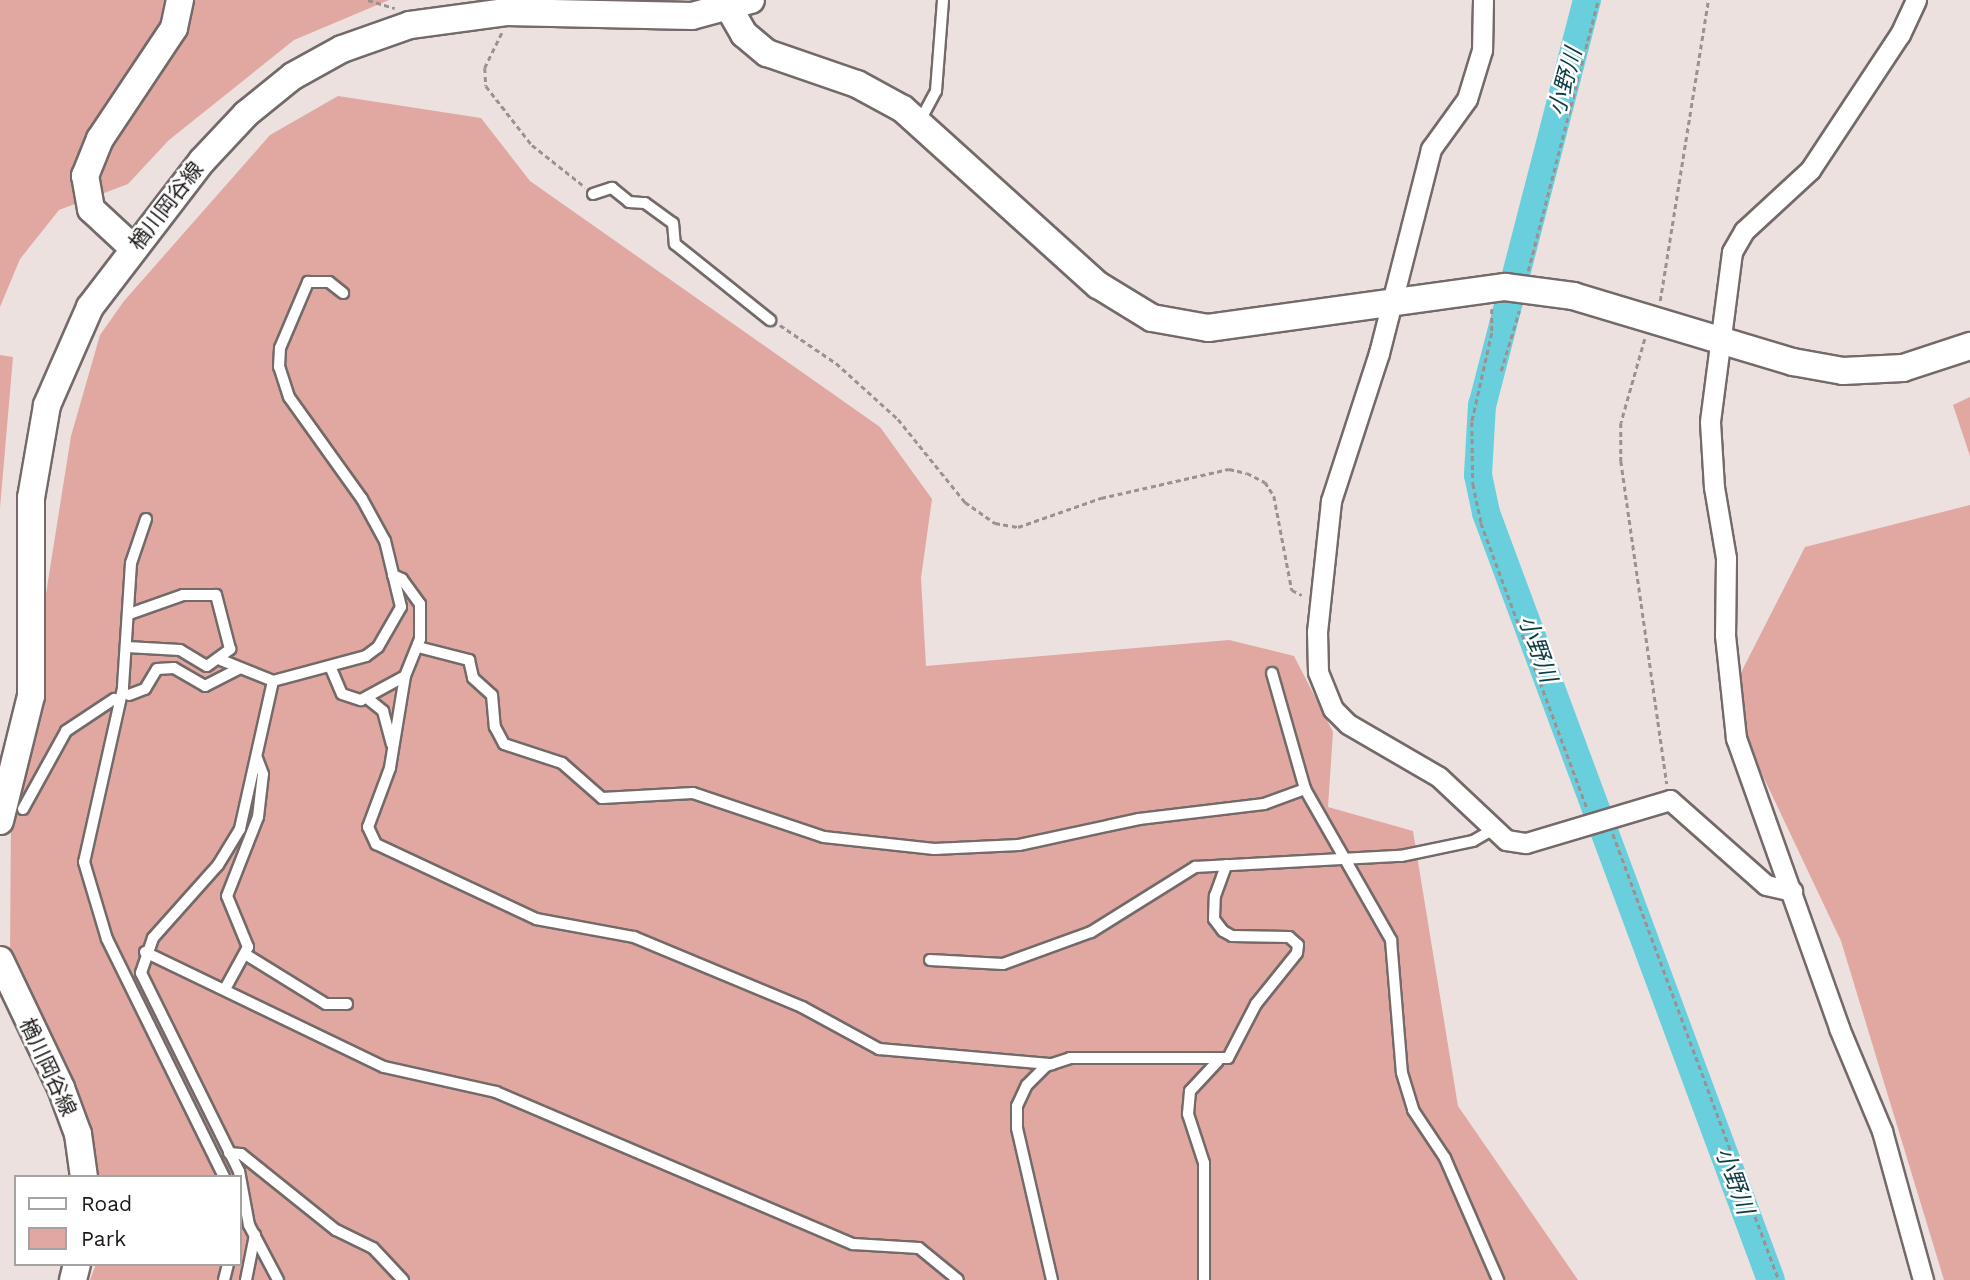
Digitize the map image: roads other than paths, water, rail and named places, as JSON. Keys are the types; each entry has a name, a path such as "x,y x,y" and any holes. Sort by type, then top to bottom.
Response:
{"street":[{"path":"133,248 92,209 85,176 100,139 174,28 180,0"},
{"path":"1483,0 1482,50 1467,99 1431,149 1393,302 1331,501 1320,605 1318,671 1333,709 1439,777 1506,840 1526,843 1599,819 1670,800 1766,885 1792,891"},
{"path":"1916,0 1900,34 1810,170 1744,231 1732,252 1724,340 1710,422 1714,487 1727,558 1731,696 1748,778 1882,1131 1923,1280"},
{"path":"740,4 744,33 767,52 885,97 919,123 1098,285 1152,318 1208,328 1511,288 1653,320 1843,372 1903,368 1970,346"},
{"name":"楢川岡谷線","path":"12,815 33,669 31,498 38,438 76,332 133,248 202,160 246,114 293,76 342,49 400,28 441,18 506,12 692,16 740,4"},
{"name":"楢川岡谷線","path":"0,960 61,1088 78,1134 83,1175"}],"lane":[{"path":"919,123 936,92 943,0"},
{"path":"593,194 612,188 629,202 645,203 673,223 675,244 770,320"},
{"path":"221,660 272,681 330,666 378,647 401,607 379,530 289,397 279,367 280,348 308,282 318,278 343,293"},
{"path":"146,519 131,563 127,647 84,862 107,939 223,1175"},
{"path":"393,575 402,579 420,604 418,647 405,676 390,768 368,827 376,844 560,927 634,937 803,1007 879,1049 1052,1064"},
{"path":"127,647 180,650 207,666 221,660 230,649 216,596 183,595 130,614"},
{"path":"418,647 469,660 473,678 492,695 495,727 504,744 562,763 602,798 693,793 824,837 934,849 1019,845 1139,819 1264,804 1305,789"},
{"path":"330,666 342,694 367,698 383,711 393,744"},
{"path":"129,695 145,689 157,669 174,668 205,686 240,668"},
{"path":"1272,673 1305,789 1391,940 1401,1066 1413,1110 1446,1158 1498,1280"},
{"path":"367,698 405,676"},
{"path":"238,1175 143,982 145,952 233,843 257,757 272,681"},
{"path":"12,815 66,730 114,699"},
{"path":"225,989 245,954 247,937 227,896 258,817 263,774 257,757"},
{"path":"930,960 1003,964 1091,932 1195,867 1401,856 1473,841 1494,829"},
{"path":"1052,1280 1023,1160 1017,1106 1027,1086 1052,1064 1070,1058 1218,1061 1228,1058 1256,1004 1298,945 1289,937 1232,936 1223,931 1214,919 1214,896 1226,865"},
{"path":"145,952 384,1067 496,1092 853,1244 919,1248 958,1280"},
{"path":"245,954 326,1004 347,1004"},
{"path":"1204,1280 1204,1163 1188,1114 1190,1091 1218,1061"},
{"path":"229,1153 241,1154 337,1230 373,1248 403,1280"},
{"path":"242,1184 248,1199 255,1235 278,1280"},
{"path":"246,1280 255,1235"}],"waterway":[{"name":"小野川","path":"1587,0 1482,405 1478,475 1486,513 1771,1280"}]}
